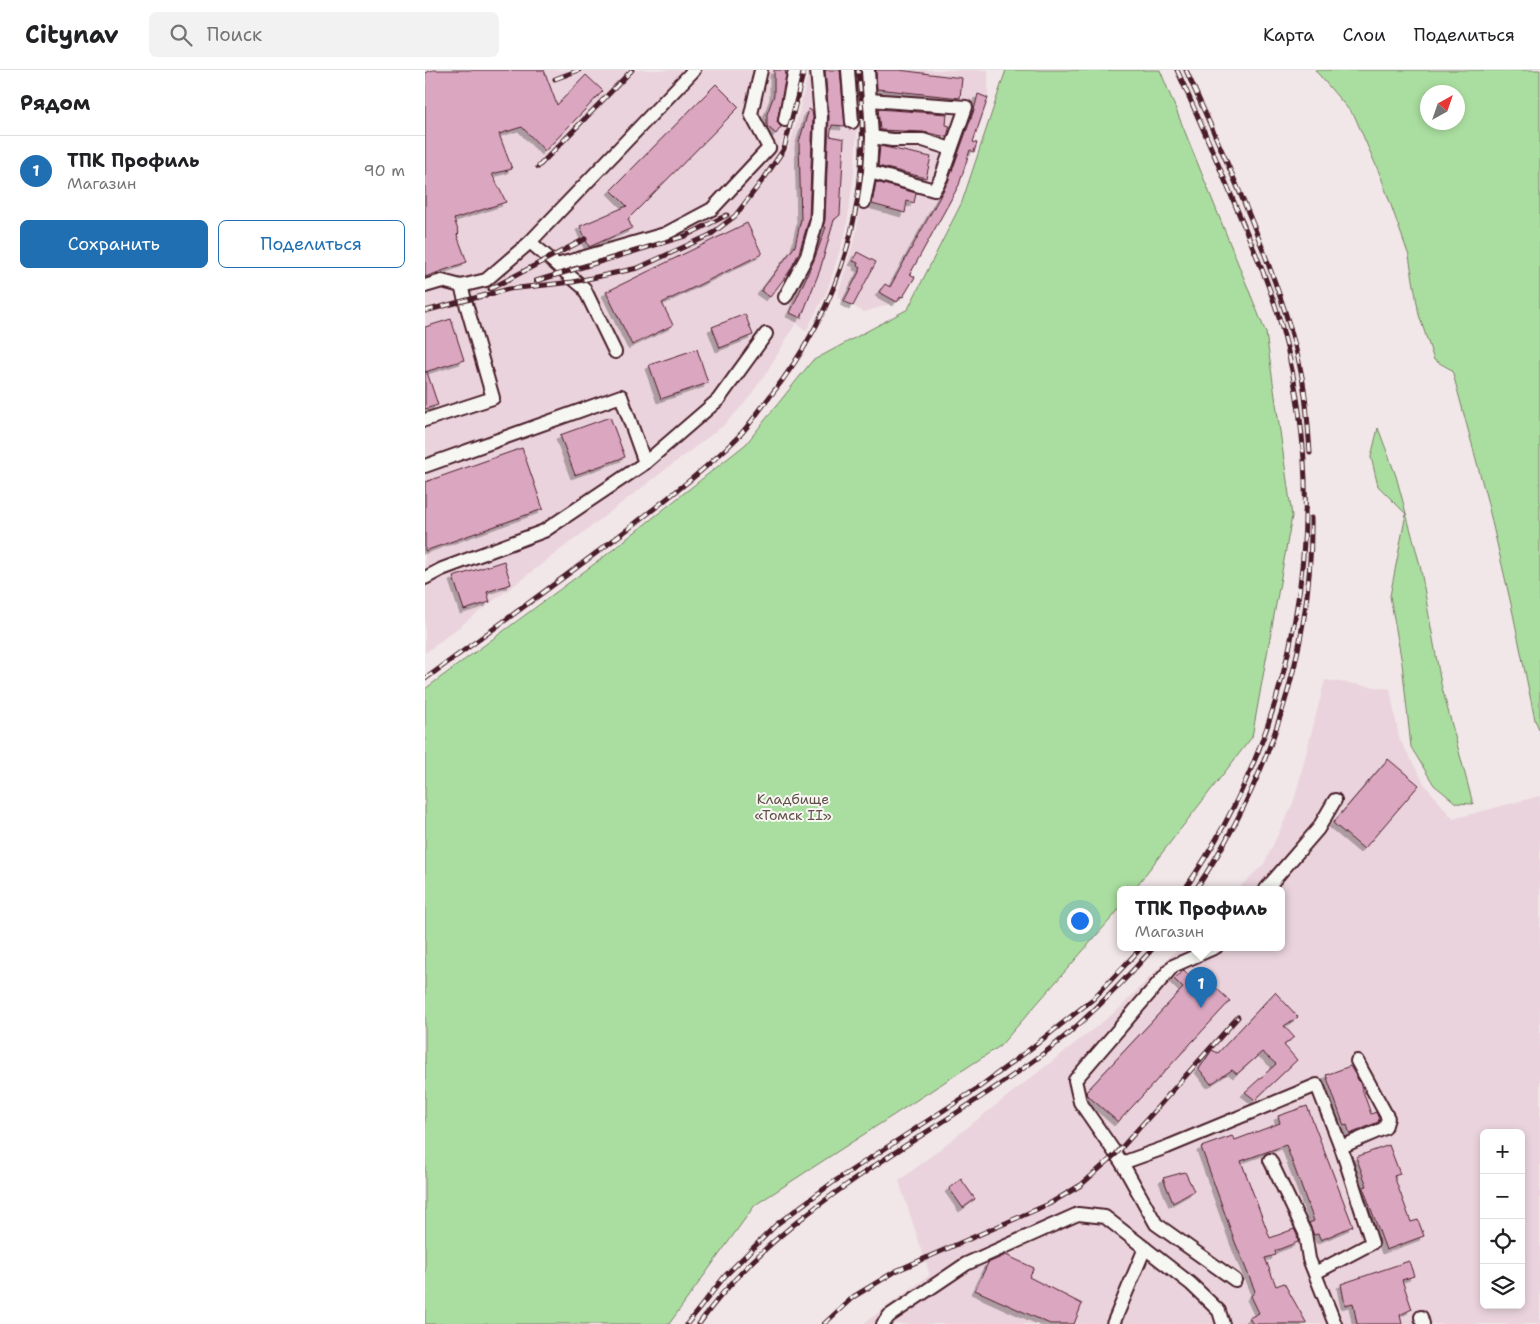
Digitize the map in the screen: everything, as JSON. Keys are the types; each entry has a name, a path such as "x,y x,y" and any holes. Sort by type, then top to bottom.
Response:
{"lane":[{"path":"425,286 442,281 461,286 486,280 530,242 693,70"},
{"path":"557,265 665,234 712,209 769,148 751,114 761,70"},
{"path":"785,120 795,70"},
{"path":"785,297 807,256 817,220 821,117 817,70"},
{"path":"848,70 852,122"},
{"path":"864,202 870,172 872,137 867,70"},
{"path":"869,100 966,107 941,178 934,190 870,172"},
{"path":"872,137 892,140 923,140 951,149"},
{"path":"530,242 584,288 615,352"},
{"path":"425,420 493,398 461,286"},
{"path":"425,578 443,569 545,531 645,463 718,400 766,334"},
{"path":"425,466 621,396 645,463"},
{"path":"1269,886 1318,829 1335,800"},
{"path":"1208,951 1173,966 1075,1080 1080,1102 1122,1163 1157,1224 1235,1280"},
{"path":"1341,1147 1385,1128 1388,1118 1357,1061"},
{"path":"1122,1163 1167,1147 1317,1085 1341,1147 1372,1244 1315,1273"},
{"path":"1270,1160 1305,1234 1309,1259 1335,1324"},
{"path":"883,1324 889,1316 966,1264 1078,1214 1105,1216 1191,1284 1219,1311 1223,1324"},
{"path":"1113,1324 1145,1248"}],"shaded area":[{"path":"425,70 799,70 788,124 780,146 787,152 796,125 809,70 853,70 857,100 857,133 854,174 846,231 827,291 806,331 796,323 765,375 744,404 724,425 425,653"},
{"path":"862,70 988,70 988,98 973,142 977,143 974,152 970,151 959,185 910,273 915,277 903,297 901,296 897,302 864,312 837,297 856,234 865,177 868,135"},
{"path":"1325,680 1390,689 1399,738 1425,785 1453,819 1540,796 1540,1324 863,1324 930,1275 899,1181 1119,1009 1175,951 1285,951 1285,886 1241,886 1264,864 1294,801"}],"green space":[{"name":"Кладбище «Томск II»","path":"1006,70 1160,70 1266,333 1292,516 1252,737 1136,886 1117,886 1116,913 1000,1046 755,1205 669,1324 425,1324 425,689 601,559 746,444 812,361 908,309 962,202"},
{"path":"1315,70 1540,70 1540,731 1535,720 1487,500 1452,370 1434,360 1419,315 1409,256 1381,177 1355,117"},
{"path":"1378,428 1396,476 1420,565 1441,684 1473,804 1456,803 1434,785 1411,747 1402,663 1390,596 1406,514 1378,486 1371,457"}],"building":[{"path":"433,70 544,70 557,105 586,75 603,91 545,151 522,127 499,134 512,169 492,174 506,202 454,219 459,233 457,235 467,262 425,277 425,73"},
{"path":"774,70 785,70 786,75 777,122 781,127 776,134 767,126 767,114 774,95"},
{"path":"825,70 840,70 845,126 832,125 830,136 844,139 840,215 834,220 820,270 801,318 790,313 814,260 826,227 823,227 825,220 829,117"},
{"path":"876,70 899,70 962,78 960,98 877,89"},
{"path":"716,84 739,107 628,219 632,228 589,247 580,226 627,206 611,190"},
{"path":"978,94 988,98 973,142 977,143 974,152 970,150 959,185 910,274 915,277 903,297 901,296 897,302 879,292 885,284 890,287 948,182"},
{"path":"809,109 812,111 813,117 809,219 799,253 789,272 770,297 761,291 795,246 801,219 799,142"},
{"path":"878,109 947,114 946,125 950,126 947,137 923,132 880,130"},
{"path":"880,146 931,157 926,178 878,166"},
{"path":"876,182 916,193 914,203 907,201 905,213 872,204"},
{"path":"747,223 762,254 662,303 673,325 632,345 606,292"},
{"path":"857,252 876,262 853,306 844,301 861,268 857,266 858,263 853,261"},
{"path":"745,314 753,335 720,348 712,327"},
{"path":"451,319 464,360 425,372 425,327"},
{"path":"697,349 708,383 661,399 649,365"},
{"path":"425,372 427,372 438,405 425,409"},
{"path":"610,417 625,457 575,475 560,435"},
{"path":"522,448 543,509 425,551 425,482"},
{"path":"504,561 511,584 487,592 490,602 464,610 453,577"},
{"path":"1388,759 1419,785 1364,849 1333,823"},
{"path":"1184,970 1191,978 1198,971 1230,1001 1118,1122 1087,1095 1086,1092 1183,988 1174,979"},
{"path":"1275,992 1298,1017 1284,1026 1294,1037 1284,1045 1297,1060 1255,1100 1245,1092 1276,1064 1262,1052 1237,1074 1232,1070 1211,1084 1199,1069 1212,1050 1218,1053"},
{"path":"1350,1066 1360,1083 1371,1114 1376,1112 1379,1119 1378,1122 1350,1134 1347,1125 1344,1126 1326,1075"},
{"path":"1307,1106 1353,1226 1321,1240 1318,1234 1314,1235 1309,1223 1314,1221 1286,1145 1241,1161 1270,1238 1294,1229 1297,1235 1298,1242 1275,1251 1276,1255 1265,1258 1276,1286 1284,1283 1307,1324 1253,1324 1249,1318 1259,1313 1251,1296 1255,1291 1235,1242 1201,1147 1232,1136 1235,1140 1280,1123 1278,1116"},
{"path":"1389,1145 1400,1174 1394,1176 1411,1222 1418,1220 1424,1236 1386,1250 1363,1187 1367,1186 1356,1157"},
{"path":"1185,1172 1194,1191 1173,1203 1163,1178"},
{"path":"961,1179 975,1199 963,1208 949,1188"},
{"path":"1006,1255 1034,1268 1029,1277 1082,1304 1074,1324 1050,1324 975,1290 988,1263"},
{"path":"1409,1261 1414,1276 1402,1280 1412,1309 1400,1315 1402,1324 1357,1324 1353,1303 1345,1305 1341,1284"}],"railway":[{"path":"555,79 579,70"},
{"path":"538,167 632,70"},
{"path":"425,311 509,289 573,282 638,268 710,235 735,216 784,149 804,70"},
{"path":"425,679 603,548 725,450 742,433 795,362 817,324 835,285 848,244 857,202 862,159 862,115 858,70"},
{"path":"1177,70 1257,256 1278,313 1297,400 1305,473 1304,546 1295,619 1279,690 1255,759 1223,826 1187,886"},
{"path":"1186,70 1244,202 1285,312 1295,344 1304,386 1310,453"},
{"path":"536,281 685,236 727,215"},
{"path":"490,289 585,239"},
{"path":"1198,886 1245,804 1265,759 1282,712 1295,665 1304,616 1310,567 1311,518"},
{"path":"687,1324 725,1276 777,1224 832,1183 978,1088 1034,1046 1093,999 1138,951"},
{"path":"699,1324 733,1282 771,1244 813,1209 857,1177 995,1088 1055,1045 1099,1005 1150,951"},
{"path":"824,1324 853,1297 896,1271 1049,1204 1081,1185 1116,1154 1238,1017"}],"place":[{"name":"ТПК Профиль","path":"1201,1008"}]}
